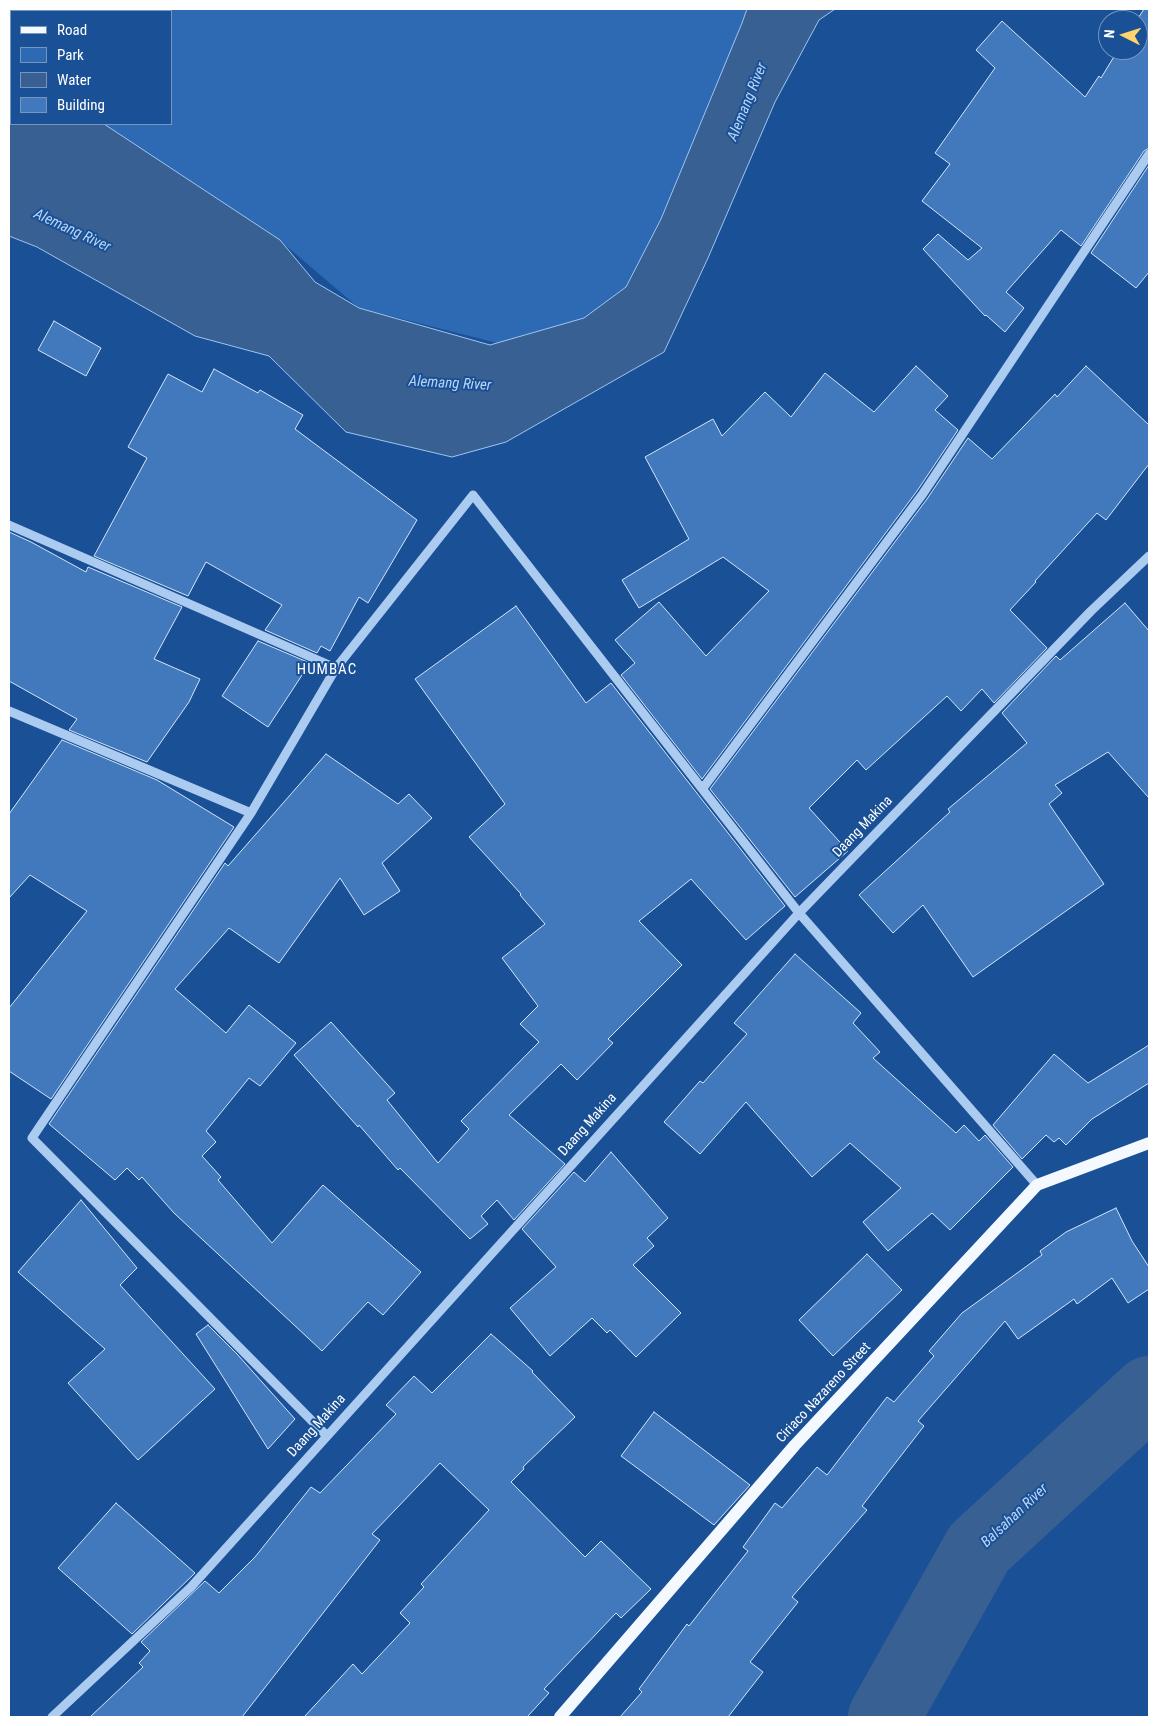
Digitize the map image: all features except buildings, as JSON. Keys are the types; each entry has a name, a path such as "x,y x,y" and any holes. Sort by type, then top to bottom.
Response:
{"main road":[{"name":"Ciriaco Nazareno Street","path":"560,1717 795,1445 1037,1185 1149,1143"}],"street":[{"path":"703,788 922,495 1149,154"},
{"path":"327,1436 32,1138 251,813 336,668 473,495 799,913 1037,1185"},
{"path":"9,525 336,668"},
{"name":"Daang Makina","path":"52,1717 191,1587 799,913 1091,610 1149,556"},
{"path":"9,711 251,813"}],"green space":[{"path":"9,9 747,9 637,314 497,343 359,308 278,239 100,125 172,125 172,10 10,10 9,85"}],"water":[{"name":"Alemang River","path":"747,9 835,9 819,20 775,102 708,258 664,352 506,442 452,457 346,432 269,356 195,336 37,247 9,236 9,82 10,125 106,125 280,240 315,282 359,308 490,345 584,318 626,287 661,219"}],"waterway":[{"name":"Balsahan River","path":"884,1717 979,1548 1149,1392"}],"district":[{"name":"HUMBAC","path":"327,670"}]}
